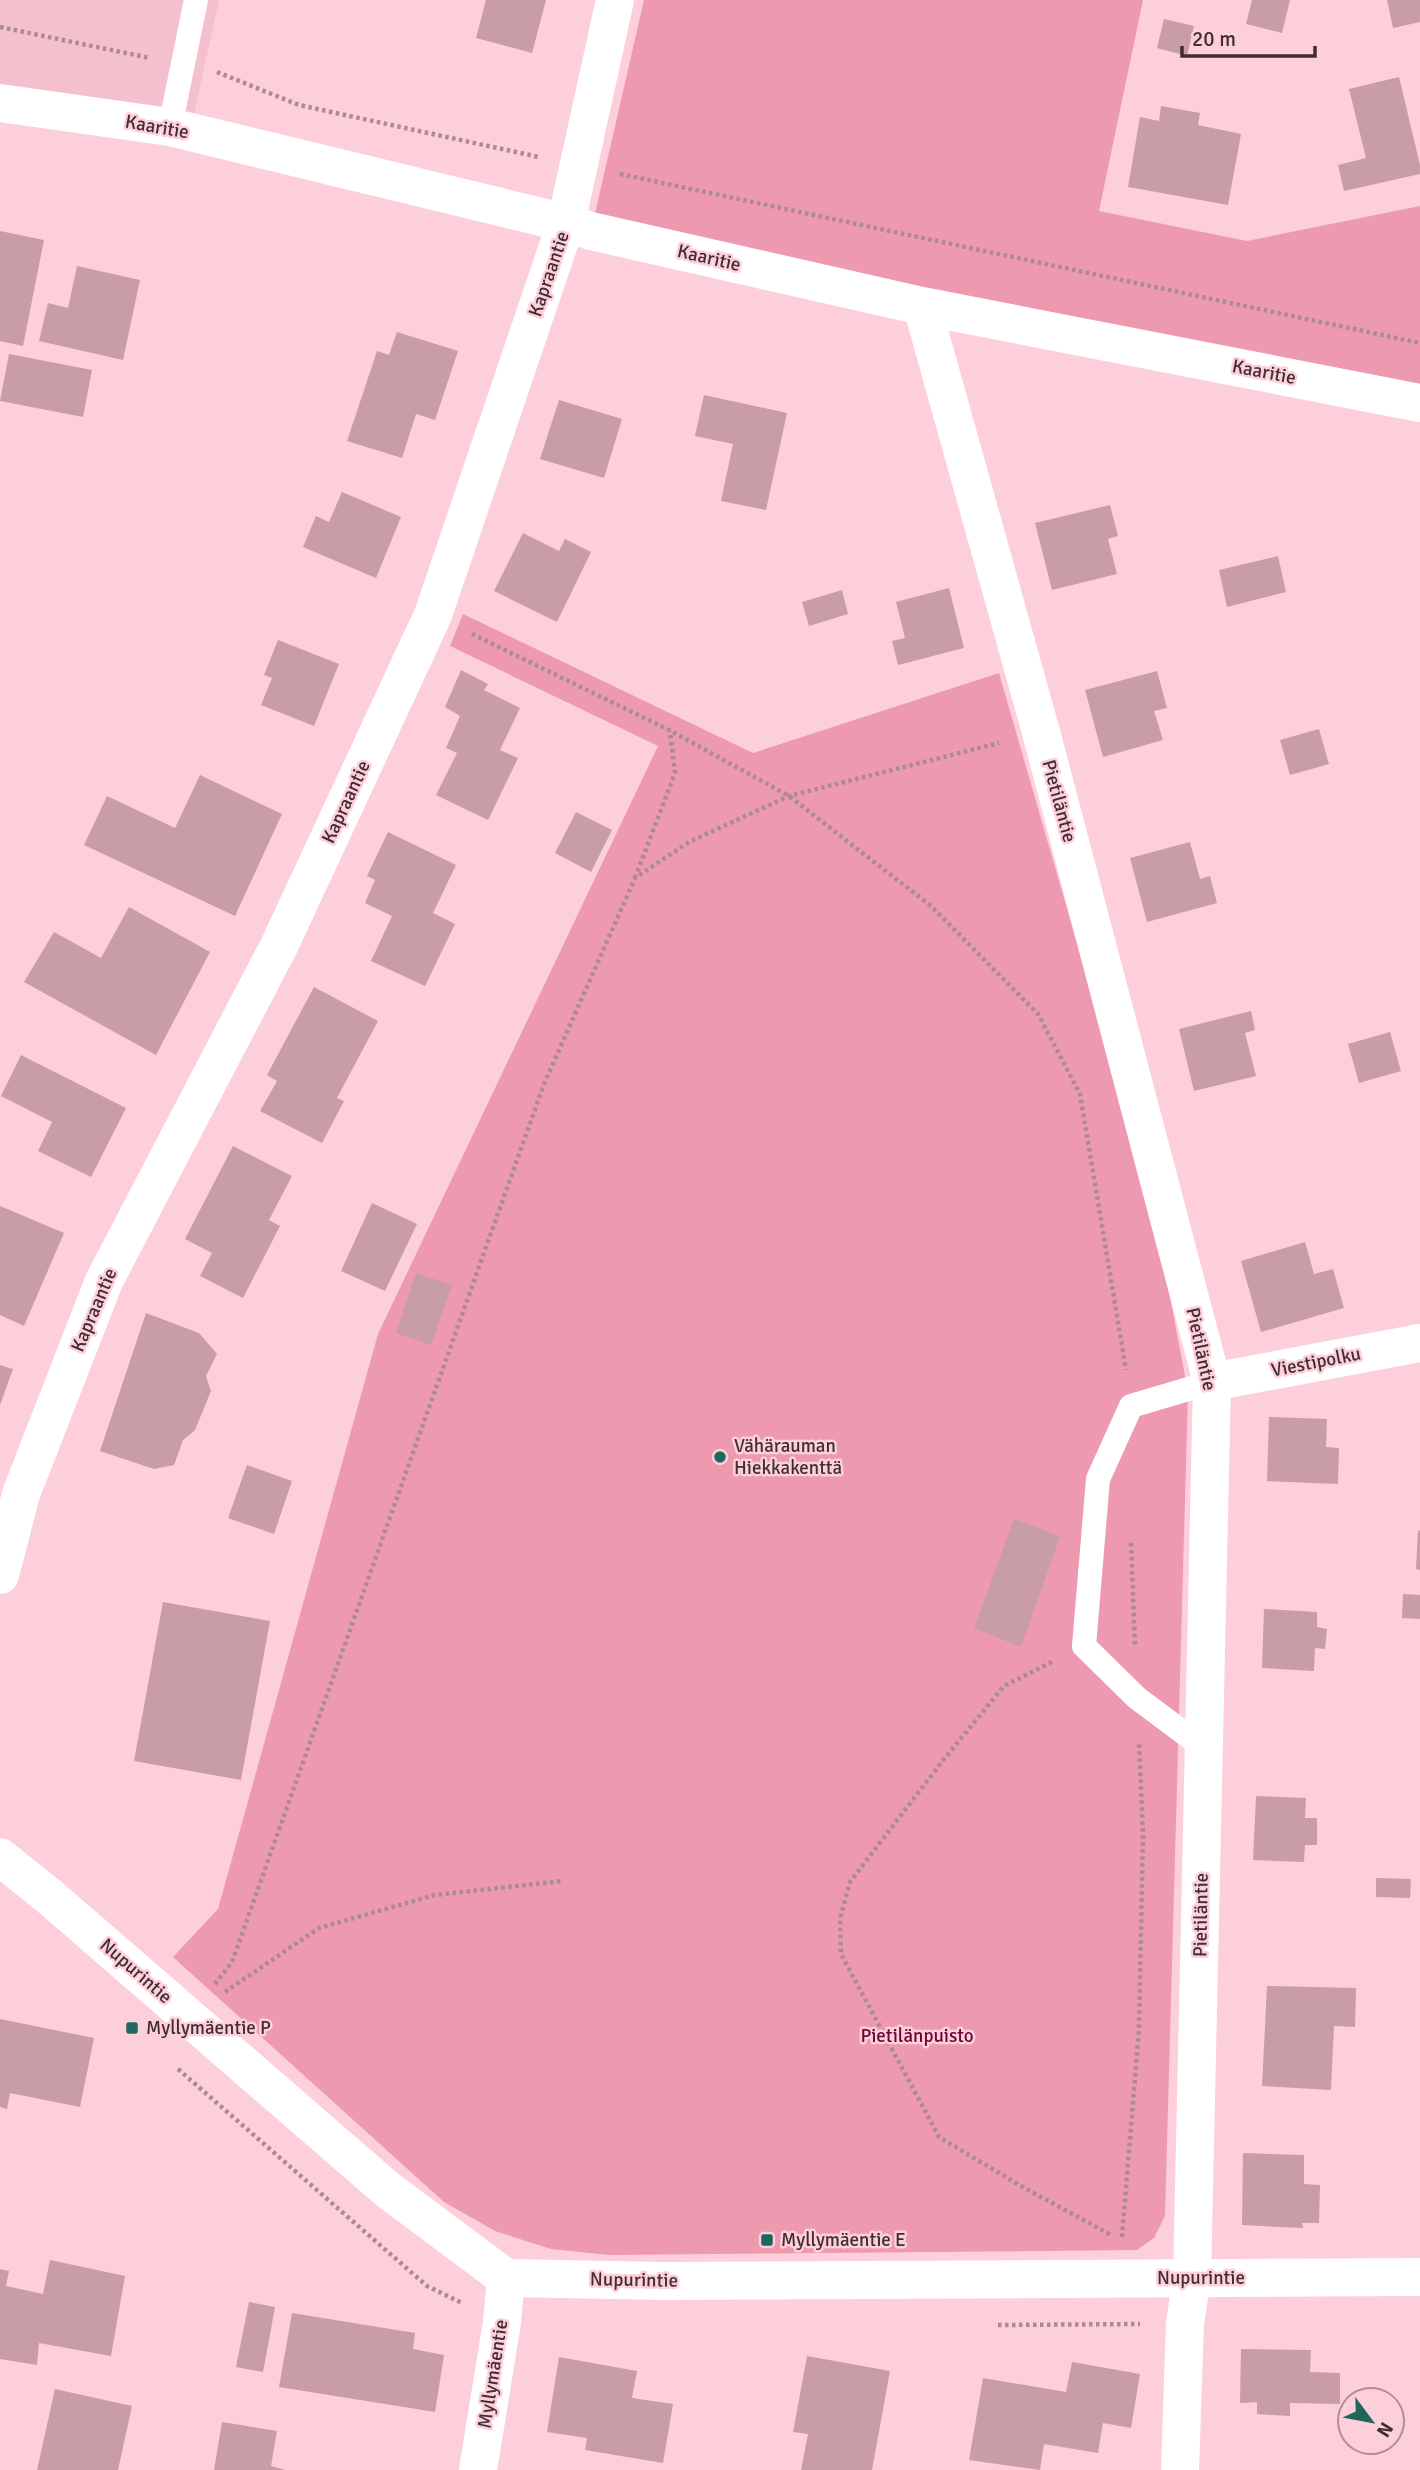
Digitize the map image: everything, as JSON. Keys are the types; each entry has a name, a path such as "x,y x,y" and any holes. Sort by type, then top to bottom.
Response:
{"street":[{"name":"Kapraantie","path":"0,1575 21,1494 104,1281 279,946 433,615 566,223 615,0"},
{"name":"Kaaritie","path":"0,103 170,127 592,231 922,306 1420,403"},
{"name":"Pietiläntie","path":"922,306 1041,732 1212,1382 1192,2278 1185,2323 1180,2470"},
{"name":"Viestipolku","path":"1212,1382 1420,1343"},
{"name":"Nupurintie","path":"0,1857 50,1897 388,2190 506,2278 664,2281 1420,2277"},
{"name":"Myllymäentie","path":"478,2470 502,2322 506,2278"}],"lane":[{"path":"170,127 196,0"},
{"path":"1204,1748 1137,1698 1083,1646 1098,1479 1131,1406 1212,1382"}],"path":[{"path":"0,27 222,73 299,104 1420,344"},
{"path":"433,615 670,730 789,796 931,906 1038,1014 1080,1094 1131,1406"},
{"path":"189,2017 232,1962 544,1084 635,878 675,773 670,730"},
{"path":"635,878 689,842 789,796 1041,732"},
{"path":"1083,1646 1003,1686 944,1759 850,1882 840,1919 841,1954 939,2137 1021,2186 1121,2240 1139,2029 1143,1835 1131,1542"},
{"path":"189,2017 319,1928 435,1895 563,1881"},
{"path":"1119,2325 1120,2278"}],"shaded area":[{"path":"0,0 219,0 190,133 0,104"}],"green space":[{"path":"644,0 1143,0 1099,211 1247,241 1420,206 1420,401 591,231"},
{"name":"Pietilänpuisto","path":"463,614 753,753 999,673 1153,1207 1188,1392 1165,2216 1154,2238 1137,2250 609,2255 551,2249 495,2231 444,2202 173,1957 218,1909 378,1334 658,746 450,646"}],"building":[{"path":"486,0 546,0 532,53 476,38"},
{"path":"1252,0 1290,0 1282,33 1246,24"},
{"path":"1387,0 1420,0 1420,22 1393,28"},
{"path":"1164,19 1194,26 1187,56 1157,48"},
{"path":"1399,77 1420,174 1344,191 1338,165 1366,158 1349,89"},
{"path":"1161,106 1200,113 1198,125 1241,134 1228,205 1128,187 1140,117 1159,121"},
{"path":"0,231 44,240 23,346 0,341"},
{"path":"77,266 140,280 123,360 39,341 48,303 68,308"},
{"path":"397,332 458,351 435,420 416,414 402,458 347,441 377,351 389,355"},
{"path":"9,354 92,370 83,417 0,401"},
{"path":"704,395 787,413 766,510 721,501 733,444 695,436"},
{"path":"559,400 622,419 604,478 540,459"},
{"path":"342,492 401,517 376,578 303,547 316,516 329,522"},
{"path":"1110,505 1118,536 1108,539 1117,574 1052,590 1035,523"},
{"path":"523,533 559,551 565,539 591,552 557,622 494,591"},
{"path":"1278,556 1286,592 1227,607 1219,570"},
{"path":"949,588 964,648 898,665 892,641 905,638 896,602"},
{"path":"842,590 848,614 809,626 802,602"},
{"path":"278,640 339,664 314,726 261,705 272,678 264,675"},
{"path":"461,670 488,684 484,690 520,708 500,750 518,758 488,820 436,795 457,753 446,748 460,716 445,707"},
{"path":"1157,671 1167,708 1154,711 1163,740 1103,757 1085,690"},
{"path":"1319,729 1329,764 1290,775 1280,740"},
{"path":"200,775 282,814 235,916 84,845 107,796 175,828"},
{"path":"576,812 612,830 591,872 555,853"},
{"path":"388,832 456,865 433,913 455,924 425,986 371,961 392,916 365,903 375,880 367,876"},
{"path":"1190,842 1200,879 1210,876 1217,903 1147,922 1130,858"},
{"path":"129,907 210,952 156,1055 24,982 54,932 101,958"},
{"path":"314,987 378,1021 337,1098 344,1101 322,1143 260,1111 277,1081 267,1075"},
{"path":"1251,1011 1255,1030 1245,1033 1256,1076 1194,1091 1179,1029"},
{"path":"1390,1032 1401,1071 1359,1083 1348,1044"},
{"path":"21,1055 126,1108 91,1177 38,1151 52,1122 1,1096"},
{"path":"233,1146 292,1176 269,1220 280,1226 243,1298 200,1276 212,1253 185,1239"},
{"path":"372,1203 417,1224 385,1291 341,1271"},
{"path":"0,1206 64,1233 24,1326 0,1315"},
{"path":"1305,1242 1314,1274 1333,1269 1344,1308 1261,1332 1241,1261"},
{"path":"416,1273 452,1285 431,1345 396,1333"},
{"path":"146,1313 199,1333 217,1354 206,1376 211,1391 195,1430 183,1440 174,1465 154,1469 100,1451"},
{"path":"0,1365 13,1369 0,1405"},
{"path":"1269,1417 1327,1419 1326,1447 1339,1448 1338,1484 1267,1481"},
{"path":"247,1465 292,1481 274,1534 228,1518"},
{"path":"1014,1519 1060,1536 1021,1647 974,1628"},
{"path":"1418,1530 1420,1531 1420,1570 1416,1569"},
{"path":"1403,1594 1420,1595 1420,1619 1402,1618"},
{"path":"163,1602 270,1621 241,1780 134,1761"},
{"path":"1264,1609 1317,1612 1317,1627 1327,1629 1325,1649 1315,1648 1314,1671 1262,1668"},
{"path":"1256,1796 1306,1798 1305,1818 1317,1818 1317,1845 1305,1845 1304,1862 1253,1860"},
{"path":"1376,1878 1411,1879 1410,1898 1376,1897"},
{"path":"1267,1986 1356,1988 1355,2027 1334,2026 1331,2090 1262,2086"},
{"path":"0,2019 94,2038 80,2107 10,2093 7,2109 0,2107"},
{"path":"1243,2153 1304,2155 1304,2184 1320,2185 1319,2223 1302,2223 1303,2228 1242,2225"},
{"path":"50,2260 125,2276 111,2356 39,2343 37,2365 0,2359 0,2269 9,2271 6,2286 43,2294"},
{"path":"249,2302 275,2307 263,2372 236,2367"},
{"path":"292,2313 415,2333 413,2349 444,2355 435,2412 279,2387"},
{"path":"1241,2349 1311,2350 1310,2372 1340,2373 1340,2386 1336,2386 1336,2404 1290,2403 1290,2416 1257,2414 1257,2402 1240,2403"},
{"path":"807,2356 890,2371 872,2470 801,2470 808,2434 793,2432"},
{"path":"559,2357 637,2371 632,2398 673,2404 663,2463 585,2450 587,2438 547,2432"},
{"path":"1072,2362 1140,2374 1131,2428 1103,2423 1098,2453 1044,2444 1040,2470 969,2460 983,2378 1066,2392"},
{"path":"55,2389 132,2406 118,2470 37,2470"},
{"path":"222,2422 277,2431 271,2466 285,2470 214,2470"}],"place":[{"name":"Vähärauman Hiekkakenttä","path":"720,1457"},
{"name":"Myllymäentie P","path":"132,2028"},
{"name":"Myllymäentie E","path":"767,2240"}]}
